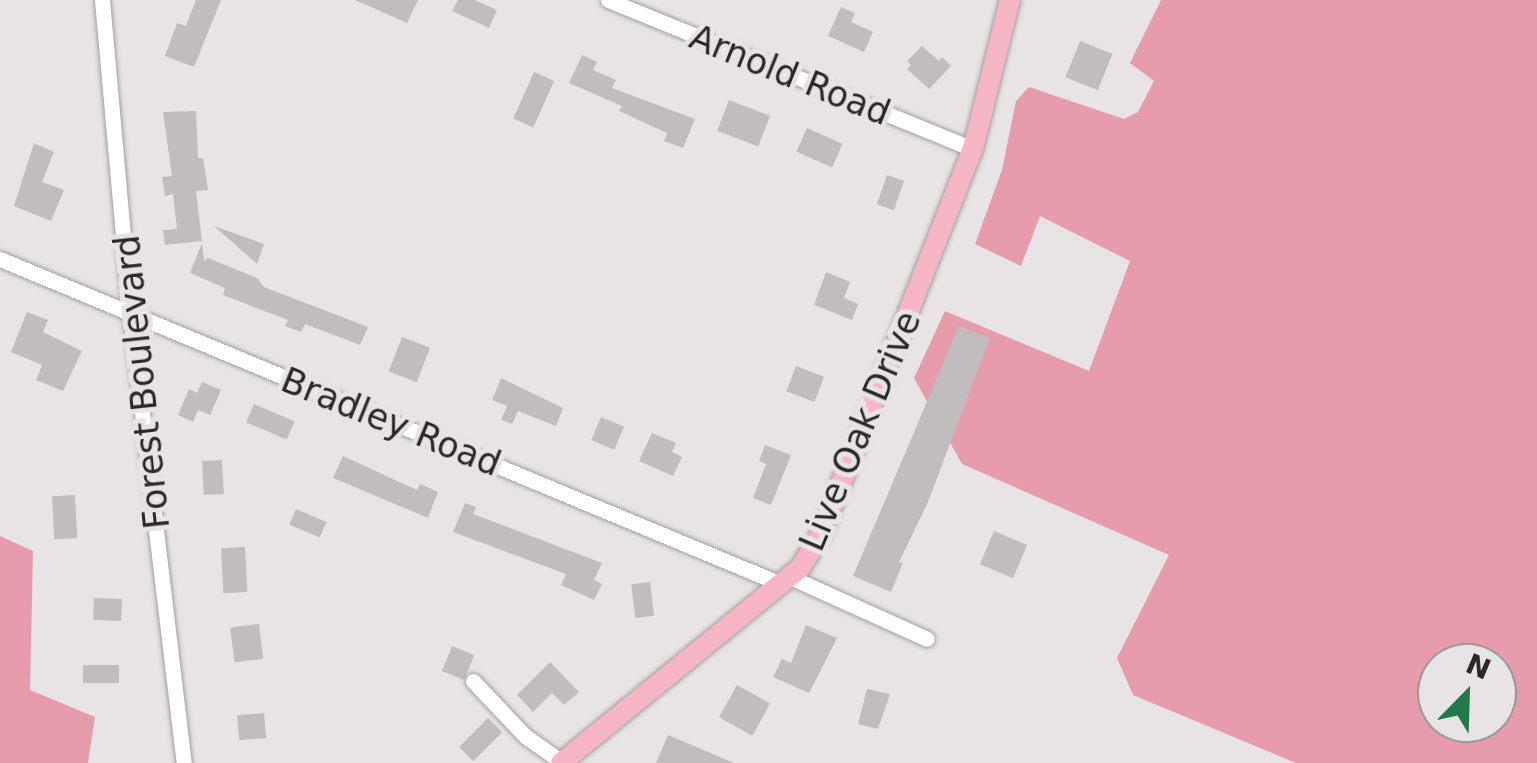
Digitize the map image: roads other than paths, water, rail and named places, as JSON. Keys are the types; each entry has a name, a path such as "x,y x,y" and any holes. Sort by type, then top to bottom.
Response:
{"main road":[{"name":"Live Oak Drive","path":"562,762 786,581 820,534 973,149 1010,0"}],"street":[{"name":"Forest Boulevard","path":"102,0 130,312 184,763"},
{"name":"Arnold Road","path":"608,0 973,149"},
{"name":"Bradley Road","path":"0,259 927,639"},
{"path":"474,681 525,736 562,762"}]}
